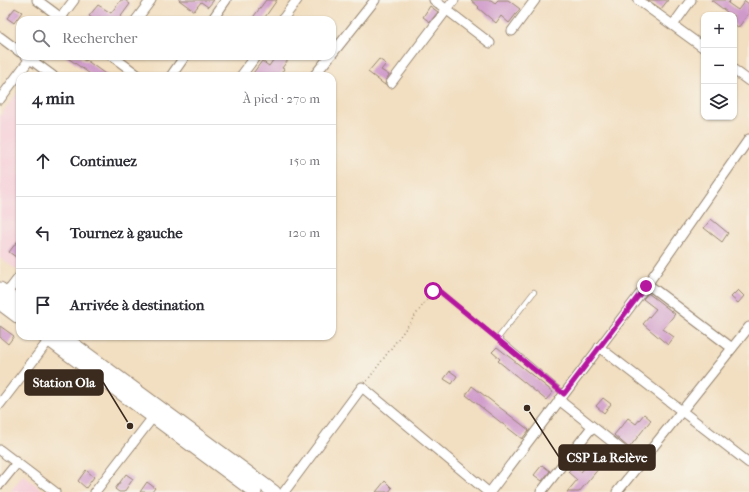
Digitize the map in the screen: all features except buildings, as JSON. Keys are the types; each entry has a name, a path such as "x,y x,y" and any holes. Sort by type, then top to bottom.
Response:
{"main road":[{"path":"2,295 16,302"},
{"path":"2,295 16,313"},
{"path":"51,340 81,357 157,413 274,492"},
{"path":"66,340 81,357"},
{"path":"157,413 255,492"}],"street":[{"path":"37,0 57,16"},
{"path":"63,16 74,0"},
{"path":"139,16 150,0"},
{"path":"215,16 226,0"},
{"path":"285,16 297,0"},
{"path":"336,49 374,0"},
{"path":"434,0 490,43"},
{"path":"391,83 454,0"},
{"path":"512,31 535,0"},
{"path":"638,0 701,46"},
{"path":"673,25 691,0"},
{"path":"0,37 16,49"},
{"path":"18,72 27,60"},
{"path":"33,60 48,72"},
{"path":"117,60 134,72"},
{"path":"174,72 182,60"},
{"path":"244,72 253,60"},
{"path":"317,72 327,60"},
{"path":"737,72 749,81"},
{"path":"1,96 16,75"},
{"path":"284,492 362,388 489,492 647,285 749,139"},
{"path":"2,295 16,280"},
{"path":"647,285 732,348"},
{"path":"617,492 749,327"},
{"path":"0,404 46,340"},
{"path":"599,347 749,463"},
{"path":"562,397 592,426 640,464"},
{"path":"95,492 157,413"},
{"path":"542,492 592,426"},
{"path":"0,450 55,492"},
{"path":"0,484 17,463"}],"lane":[{"path":"534,292 498,338 562,397"}],"path":[{"path":"362,388 434,290 438,290 498,338"}],"shaded area":[{"path":"16,94 16,269 0,258 0,116"},
{"path":"23,475 45,492 10,492"}],"place":[{"name":"CSP La Relève","path":"527,408"},
{"name":"Station Ola","path":"130,426"}],"route":[{"path":"433,291 438,290 564,394 646,286"}]}
